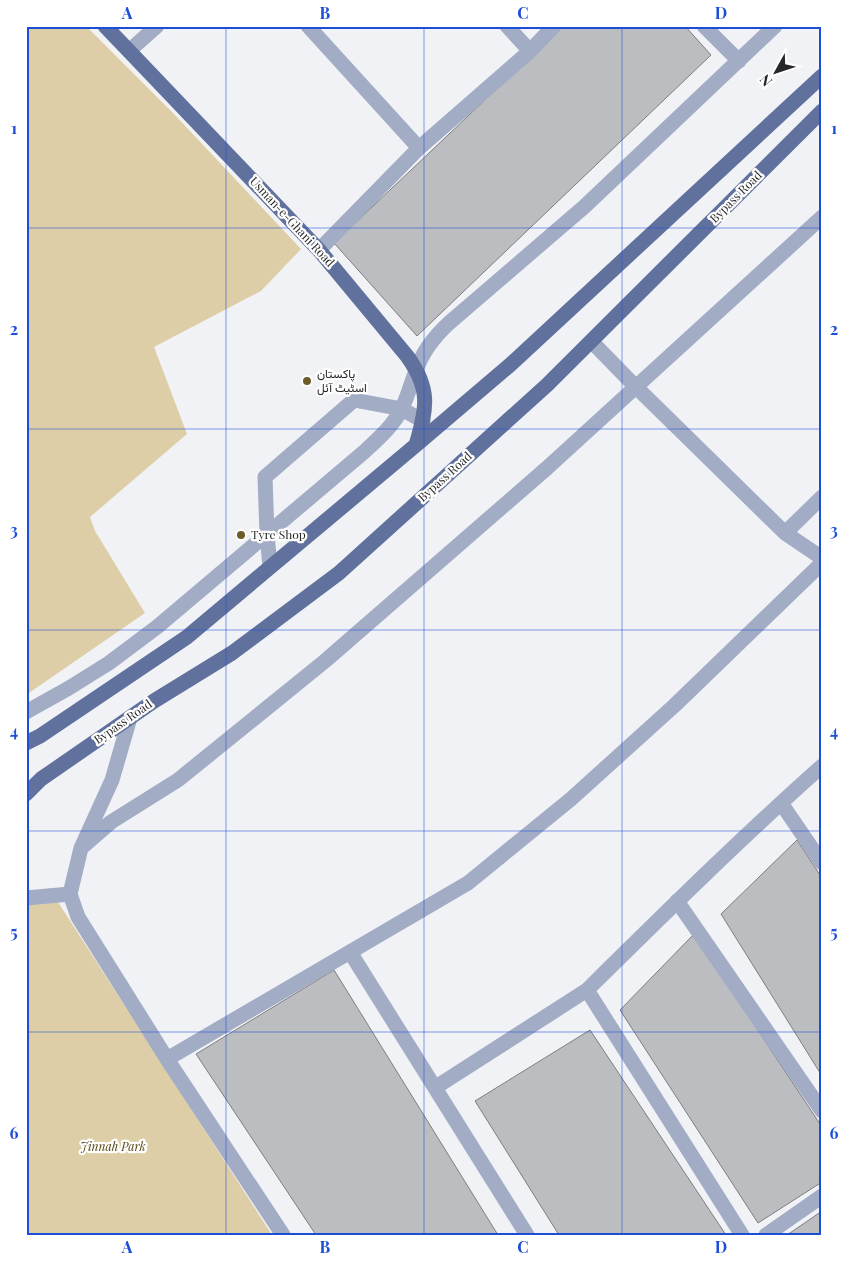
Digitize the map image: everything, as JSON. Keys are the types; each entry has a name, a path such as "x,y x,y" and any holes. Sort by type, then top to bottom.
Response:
{"main road":[{"name":"Usman-e-Ghani Road","path":"105,26 319,250 407,356 422,382 425,397 423,421 416,445"},
{"path":"26,743 40,736 187,637 510,365 822,76"},
{"name":"Bypass Road","path":"26,794 41,779 154,701 232,653 339,573 592,342 822,111"}],"street":[{"path":"130,51 156,26"},
{"path":"308,26 419,148"},
{"path":"506,26 530,51"},
{"path":"319,250 419,148 530,51 554,26"},
{"path":"704,26 738,61"},
{"path":"26,712 110,662 157,627 371,446 391,425 402,409 416,369 439,332 584,207 775,26"},
{"path":"82,848 111,822 178,780 325,661 547,468 822,217"},
{"path":"592,342 785,533 822,558"},
{"path":"270,567 265,477 354,400 402,409 423,421"},
{"path":"785,533 822,497"},
{"path":"167,1059 468,883 571,799 675,705 822,563"},
{"path":"130,718 112,780 82,848 70,894 78,917 167,1059 283,1235"},
{"path":"436,1087 587,990 677,901 822,766"},
{"path":"781,803 822,863"},
{"path":"26,898 70,894"},
{"path":"677,901 822,1111"},
{"path":"350,952 527,1235"},
{"path":"587,990 742,1235"},
{"path":"766,1235 822,1196"}],"green space":[{"path":"26,26 86,26 173,113 301,249 261,291 154,347 187,434 90,517 95,531 145,613 26,695"},
{"name":"Jinnah Park","path":"49,888 272,1235 26,1235 26,897"}],"building":[{"path":"563,26 685,26 711,55 417,336 334,243"},
{"path":"797,840 822,878 822,1076 721,914"},
{"path":"694,934 822,1127 822,1182 758,1223 620,1010"},
{"path":"334,970 498,1235 316,1235 196,1054"},
{"path":"590,1030 726,1235 559,1235 475,1101"},
{"path":"822,1211 822,1235 787,1235"}],"place":[{"name":"پاکستان اسٹیٹ آئل","path":"307,381"},
{"name":"Tyre Shop","path":"241,535"}]}
